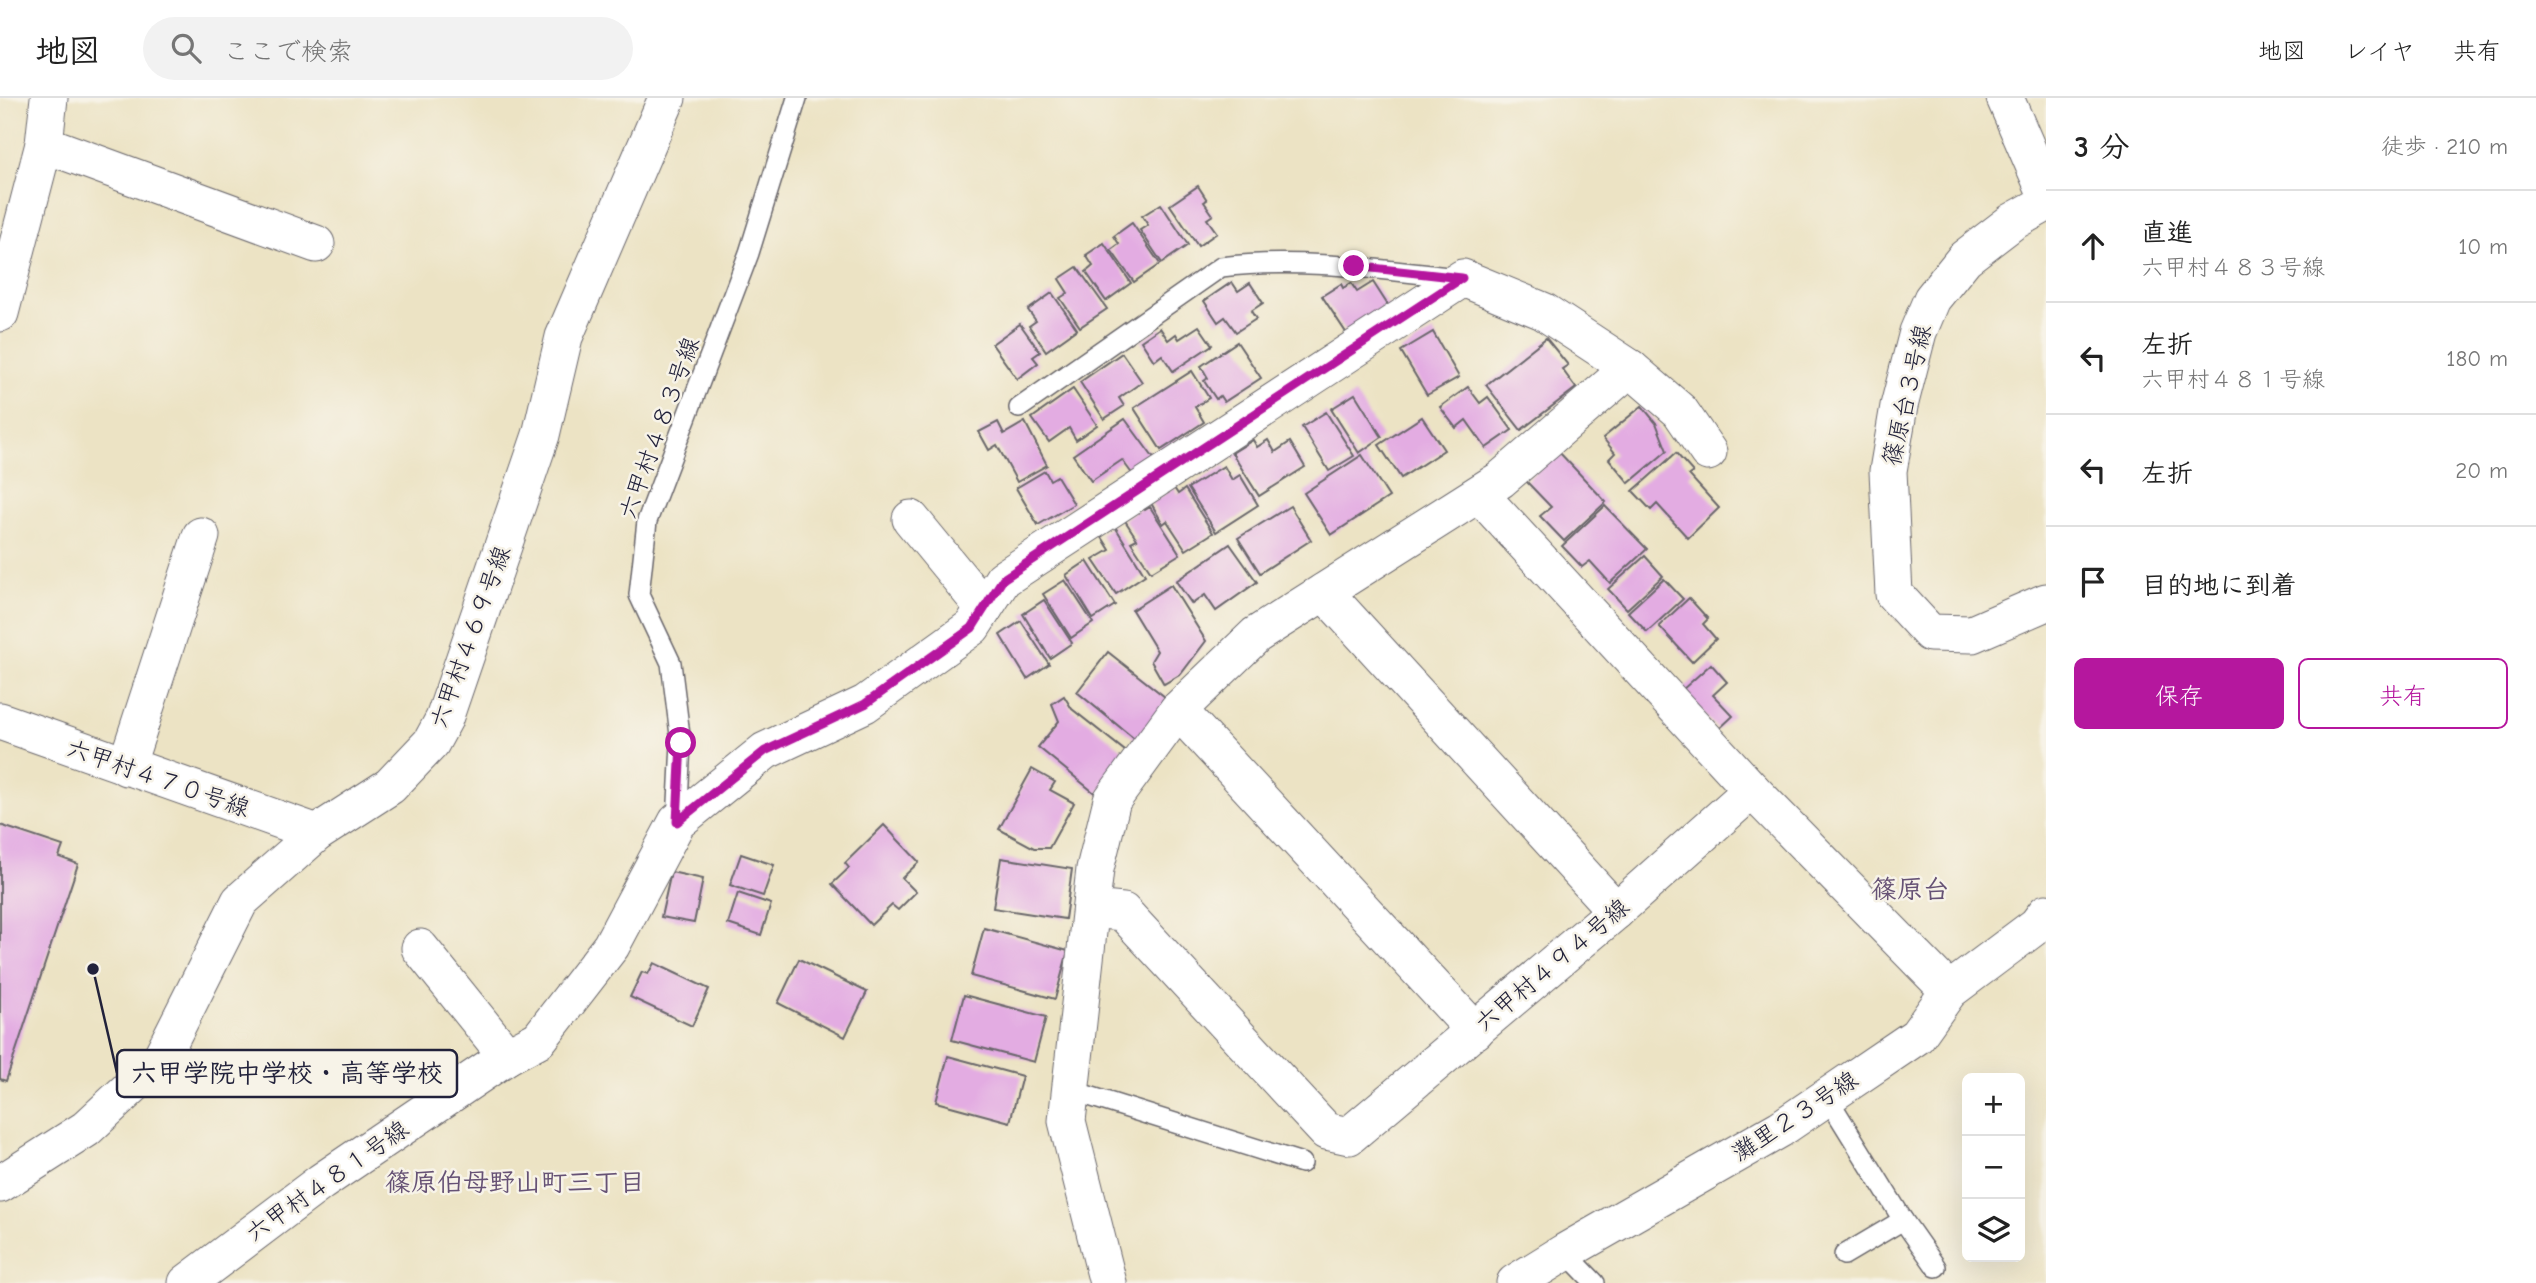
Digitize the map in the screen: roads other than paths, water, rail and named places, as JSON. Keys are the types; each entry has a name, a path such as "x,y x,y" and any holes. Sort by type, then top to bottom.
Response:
{"street":[{"path":"0,313 44,144 49,98"},
{"name":"六甲村４６９号線","path":"0,1184 86,1129 160,1060 240,901 317,833 390,786 431,743 444,719 541,435 564,337 667,98"},
{"path":"2005,98 2046,193"},
{"path":"44,144 316,244"},
{"name":"篠原台３号線","path":"2046,203 2012,222 1965,258 1932,299 1918,332 1899,406 1888,471 1894,594 1930,633 1972,634 2046,602"},
{"path":"1462,278 1543,311 1630,368 1680,411 1708,452"},
{"name":"六甲村４８１号線","path":"187,1283 321,1182 507,1056 539,1039 611,946 677,822 765,751 865,704 972,628 1003,579 1462,278"},
{"path":"1117,1280 1067,1121 1096,869 1112,800 1178,710 1256,635 1500,480 1630,368"},
{"path":"1479,494 1752,790 1949,991"},
{"path":"911,519 984,608"},
{"path":"125,767 201,536"},
{"path":"1324,592 1616,911"},
{"path":"1178,710 1475,1031"},
{"name":"六甲村４７０号線","path":"0,721 317,833"},
{"name":"六甲村４９４号線","path":"1091,909 1123,912 1326,1132 1349,1136 1616,911 1752,790"},
{"name":"灘里２３号線","path":"1515,1283 1780,1129 1917,1036 1949,991 2036,925 2046,913"},
{"path":"420,948 507,1056"}],"lane":[{"name":"六甲村４８３号線","path":"677,822 681,743 671,663 639,595 648,521 749,253 797,98"},
{"path":"1019,408 1221,267 1243,264 1354,266 1462,278"},
{"path":"1070,1090 1302,1163"},
{"path":"1827,1097 1903,1220 1936,1267"},
{"path":"1844,1255 1903,1220"},
{"path":"1565,1252 1595,1283"}],"place":[{"name":"六甲学院中学校・高等学校","path":"93,969"}],"district":[{"name":"篠原台","path":"1910,890"},
{"name":"篠原伯母野山町三丁目","path":"515,1183"}]}
